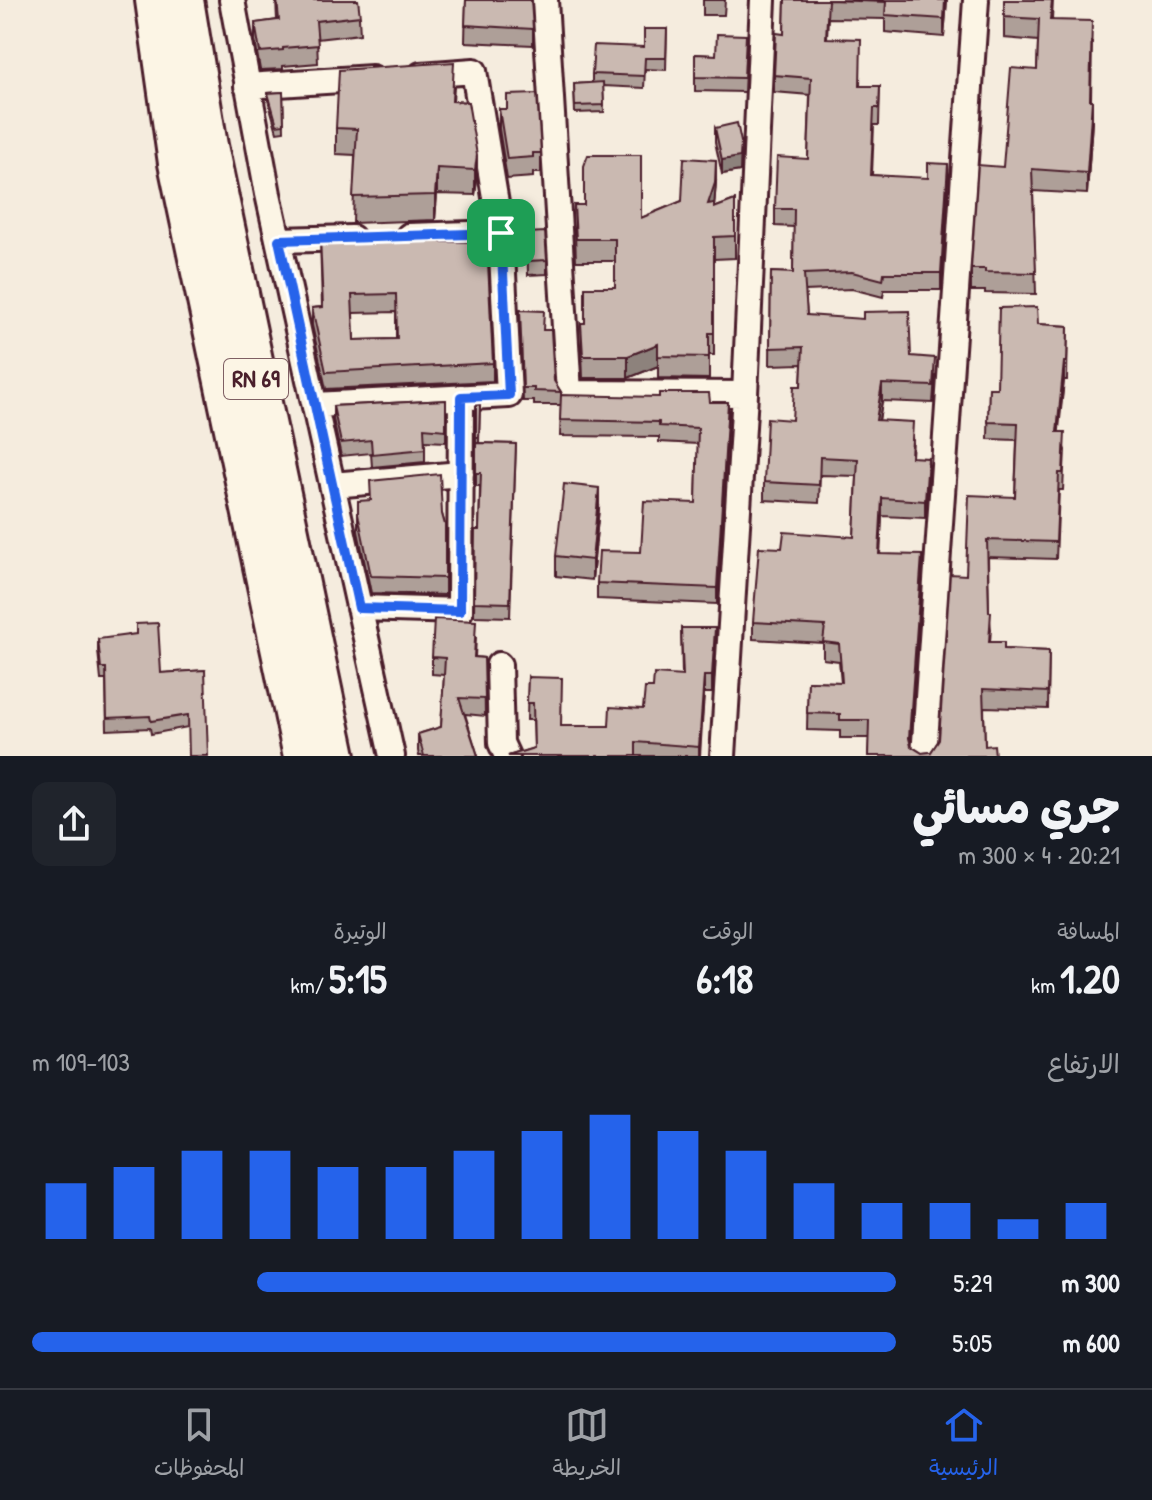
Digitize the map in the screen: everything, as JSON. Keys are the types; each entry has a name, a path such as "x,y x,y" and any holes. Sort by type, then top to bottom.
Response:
{"main road":[{"path":"155,0 178,163 303,756"},
{"name":"RN 69","path":"184,0 211,161 336,756"}],"street":[{"path":"232,0 279,240 392,756"},
{"path":"545,0 569,393 745,394"},
{"path":"723,756 745,394 763,0"},
{"path":"924,756 976,0"},
{"path":"247,86 474,71 501,233 509,395 315,405"},
{"path":"279,240 501,233"},
{"path":"359,608 460,611 461,397"},
{"path":"332,485 461,474"},
{"path":"499,665 501,743 507,756"}],"building":[{"path":"277,0 358,0 360,16 316,21 318,45 260,52 255,23 279,20"},
{"path":"466,0 531,0 533,29 465,25"},
{"path":"785,0 828,0 826,38 861,39 860,86 880,86 879,108 874,108 871,175 928,178 928,163 948,164 941,273 884,273 883,280 852,272 804,274 807,315 863,319 863,312 909,311 911,356 935,358 933,386 882,384 876,420 913,422 911,457 928,458 925,501 882,498 879,554 922,555 909,738 911,746 922,753 931,752 939,740 950,574 966,575 969,495 1015,497 1018,423 988,422 989,388 997,388 999,308 1037,307 1038,324 1068,326 1067,362 1064,362 1057,432 1065,432 1063,473 1059,473 1056,542 987,540 991,612 989,642 1004,642 1004,649 1049,651 1048,692 983,689 985,746 994,745 995,756 868,756 869,720 840,720 840,714 807,713 808,681 842,682 839,644 823,642 825,626 753,622 759,547 782,548 784,532 854,537 858,459 820,457 819,485 764,482 767,418 792,420 794,386 801,386 803,347 770,348 771,272 793,273 794,209 775,209 777,157 808,159 811,78 774,75 776,33 784,34"},
{"path":"828,0 945,0 944,19 885,15 886,2"},
{"path":"1004,0 1052,0 1050,20 1092,21 1092,100 1087,173 1032,169 1036,273 971,269 978,165 1003,167 1011,68 1037,70 1039,19 1004,17"},
{"path":"644,29 667,29 666,58 645,58 644,76 592,74 594,45 644,47"},
{"path":"717,34 746,35 744,78 695,77 695,54 716,55"},
{"path":"454,62 452,101 468,102 477,155 475,170 437,168 435,195 353,197 357,129 336,128 339,70"},
{"path":"603,82 604,105 575,106 574,84"},
{"path":"283,92 284,124 277,125 268,93"},
{"path":"537,94 541,153 533,153 533,157 507,159 499,109 507,109 507,95"},
{"path":"737,123 740,157 722,160 715,128"},
{"path":"588,155 641,155 641,218 682,201 684,158 716,160 715,183 708,204 714,203 714,208 735,200 735,236 714,237 714,333 709,333 709,357 658,356 658,344 628,356 583,356 581,323 585,323 585,287 615,287 615,239 576,239 574,205 584,205 584,166"},
{"path":"441,232 441,242 487,242 493,363 326,372 312,308 323,307 320,236","holes":["396,294 397,339 354,340 352,295"]},
{"path":"545,232 547,260 528,261 527,233"},
{"path":"520,310 544,311 543,330 551,330 554,381 561,392 523,388"},
{"path":"659,393 709,393 710,402 728,402 717,588 597,583 599,551 641,552 644,501 696,503 698,428 659,426 659,422 560,420 561,395 659,397"},
{"path":"446,400 446,430 424,428 425,449 372,454 371,440 341,443 333,406"},
{"path":"480,404 479,437 476,437 476,405"},
{"path":"476,443 516,444 510,603 474,602 475,530 479,530 481,473 476,473"},
{"path":"440,474 445,525 445,578 371,576 358,514 358,501 371,500 370,481"},
{"path":"564,484 599,488 592,560 556,556"},
{"path":"434,619 476,621 474,657 484,658 485,699 459,698 478,756 424,756 418,734 441,727 445,658 432,657"},
{"path":"158,623 161,673 205,670 208,756 189,756 188,715 151,721 150,716 107,718 106,668 101,668 98,639 136,634 136,624"},
{"path":"681,628 715,628 712,676 704,676 699,747 636,742 636,756 508,756 534,748 533,703 527,703 528,677 562,678 561,726 609,726 610,707 643,709 645,688 653,688 654,674 683,676"}],"route":[{"path":"501,233 509,395 461,397 460,611 359,608 279,240 501,233"}]}
